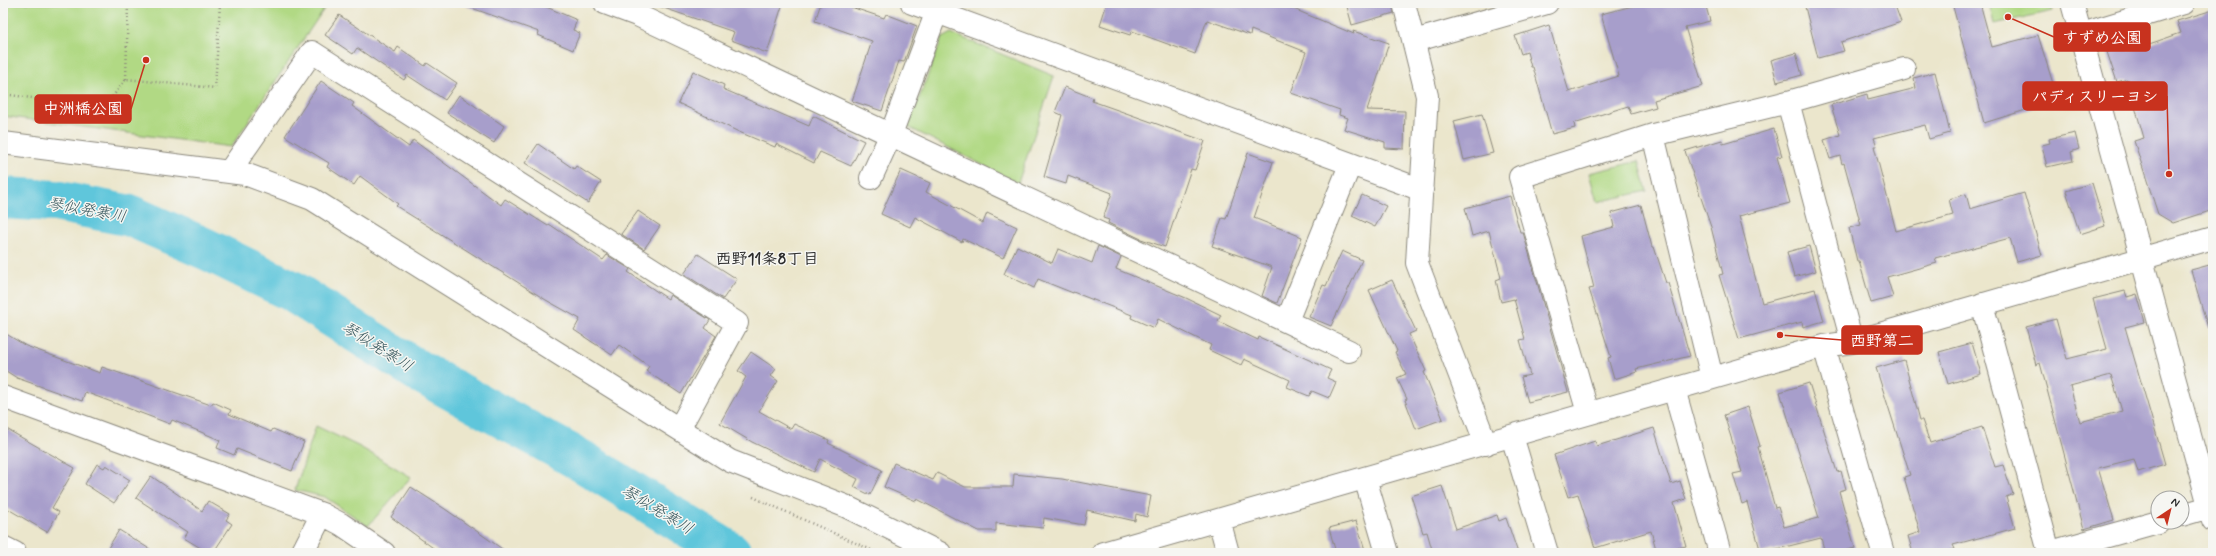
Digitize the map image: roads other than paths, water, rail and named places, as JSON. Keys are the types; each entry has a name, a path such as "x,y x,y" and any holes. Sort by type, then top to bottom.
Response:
{"street":[{"path":"606,3 639,9 891,134 1349,351"},
{"path":"912,3 938,7 1350,165 1422,190"},
{"path":"1404,3 1427,96 1417,263 1486,444"},
{"path":"1414,41 1547,3"},
{"path":"2072,3 2082,34 2141,259 2212,511 2190,514"},
{"path":"2082,34 2184,3"},
{"path":"871,178 891,134 938,7"},
{"path":"229,172 312,52 737,323 678,429"},
{"path":"1588,414 1520,177 1653,135 1788,102 1904,69"},
{"path":"1788,102 1852,342"},
{"path":"1653,135 1712,378"},
{"path":"3,143 245,174 312,199 730,461 845,506 940,553"},
{"path":"1287,321 1350,165"},
{"path":"1103,553 1824,346 1852,342 2213,238"},
{"path":"1982,304 2048,553 2150,524"},
{"path":"1824,346 1883,553"},
{"path":"1674,389 1720,553"},
{"path":"3,397 322,514 341,524 384,553"},
{"path":"1512,436 1547,553"},
{"path":"1364,478 1387,553"},
{"path":"302,553 322,514"},
{"path":"1219,520 1228,553"},
{"path":"3,547 15,553"}],"waterway":[{"name":"琴似発寒川","path":"3,198 55,201 131,216 206,249 292,291 420,372 580,460 731,553"}],"place":[{"name":"すずめ公園","path":"2008,17"},
{"name":"中洲橋公園","path":"146,60"},
{"name":"パディスリーヨシ","path":"2169,174"},
{"name":"西野第二","path":"1780,335"}],"district":[{"name":"西野11条8丁目","path":"767,258"}]}
